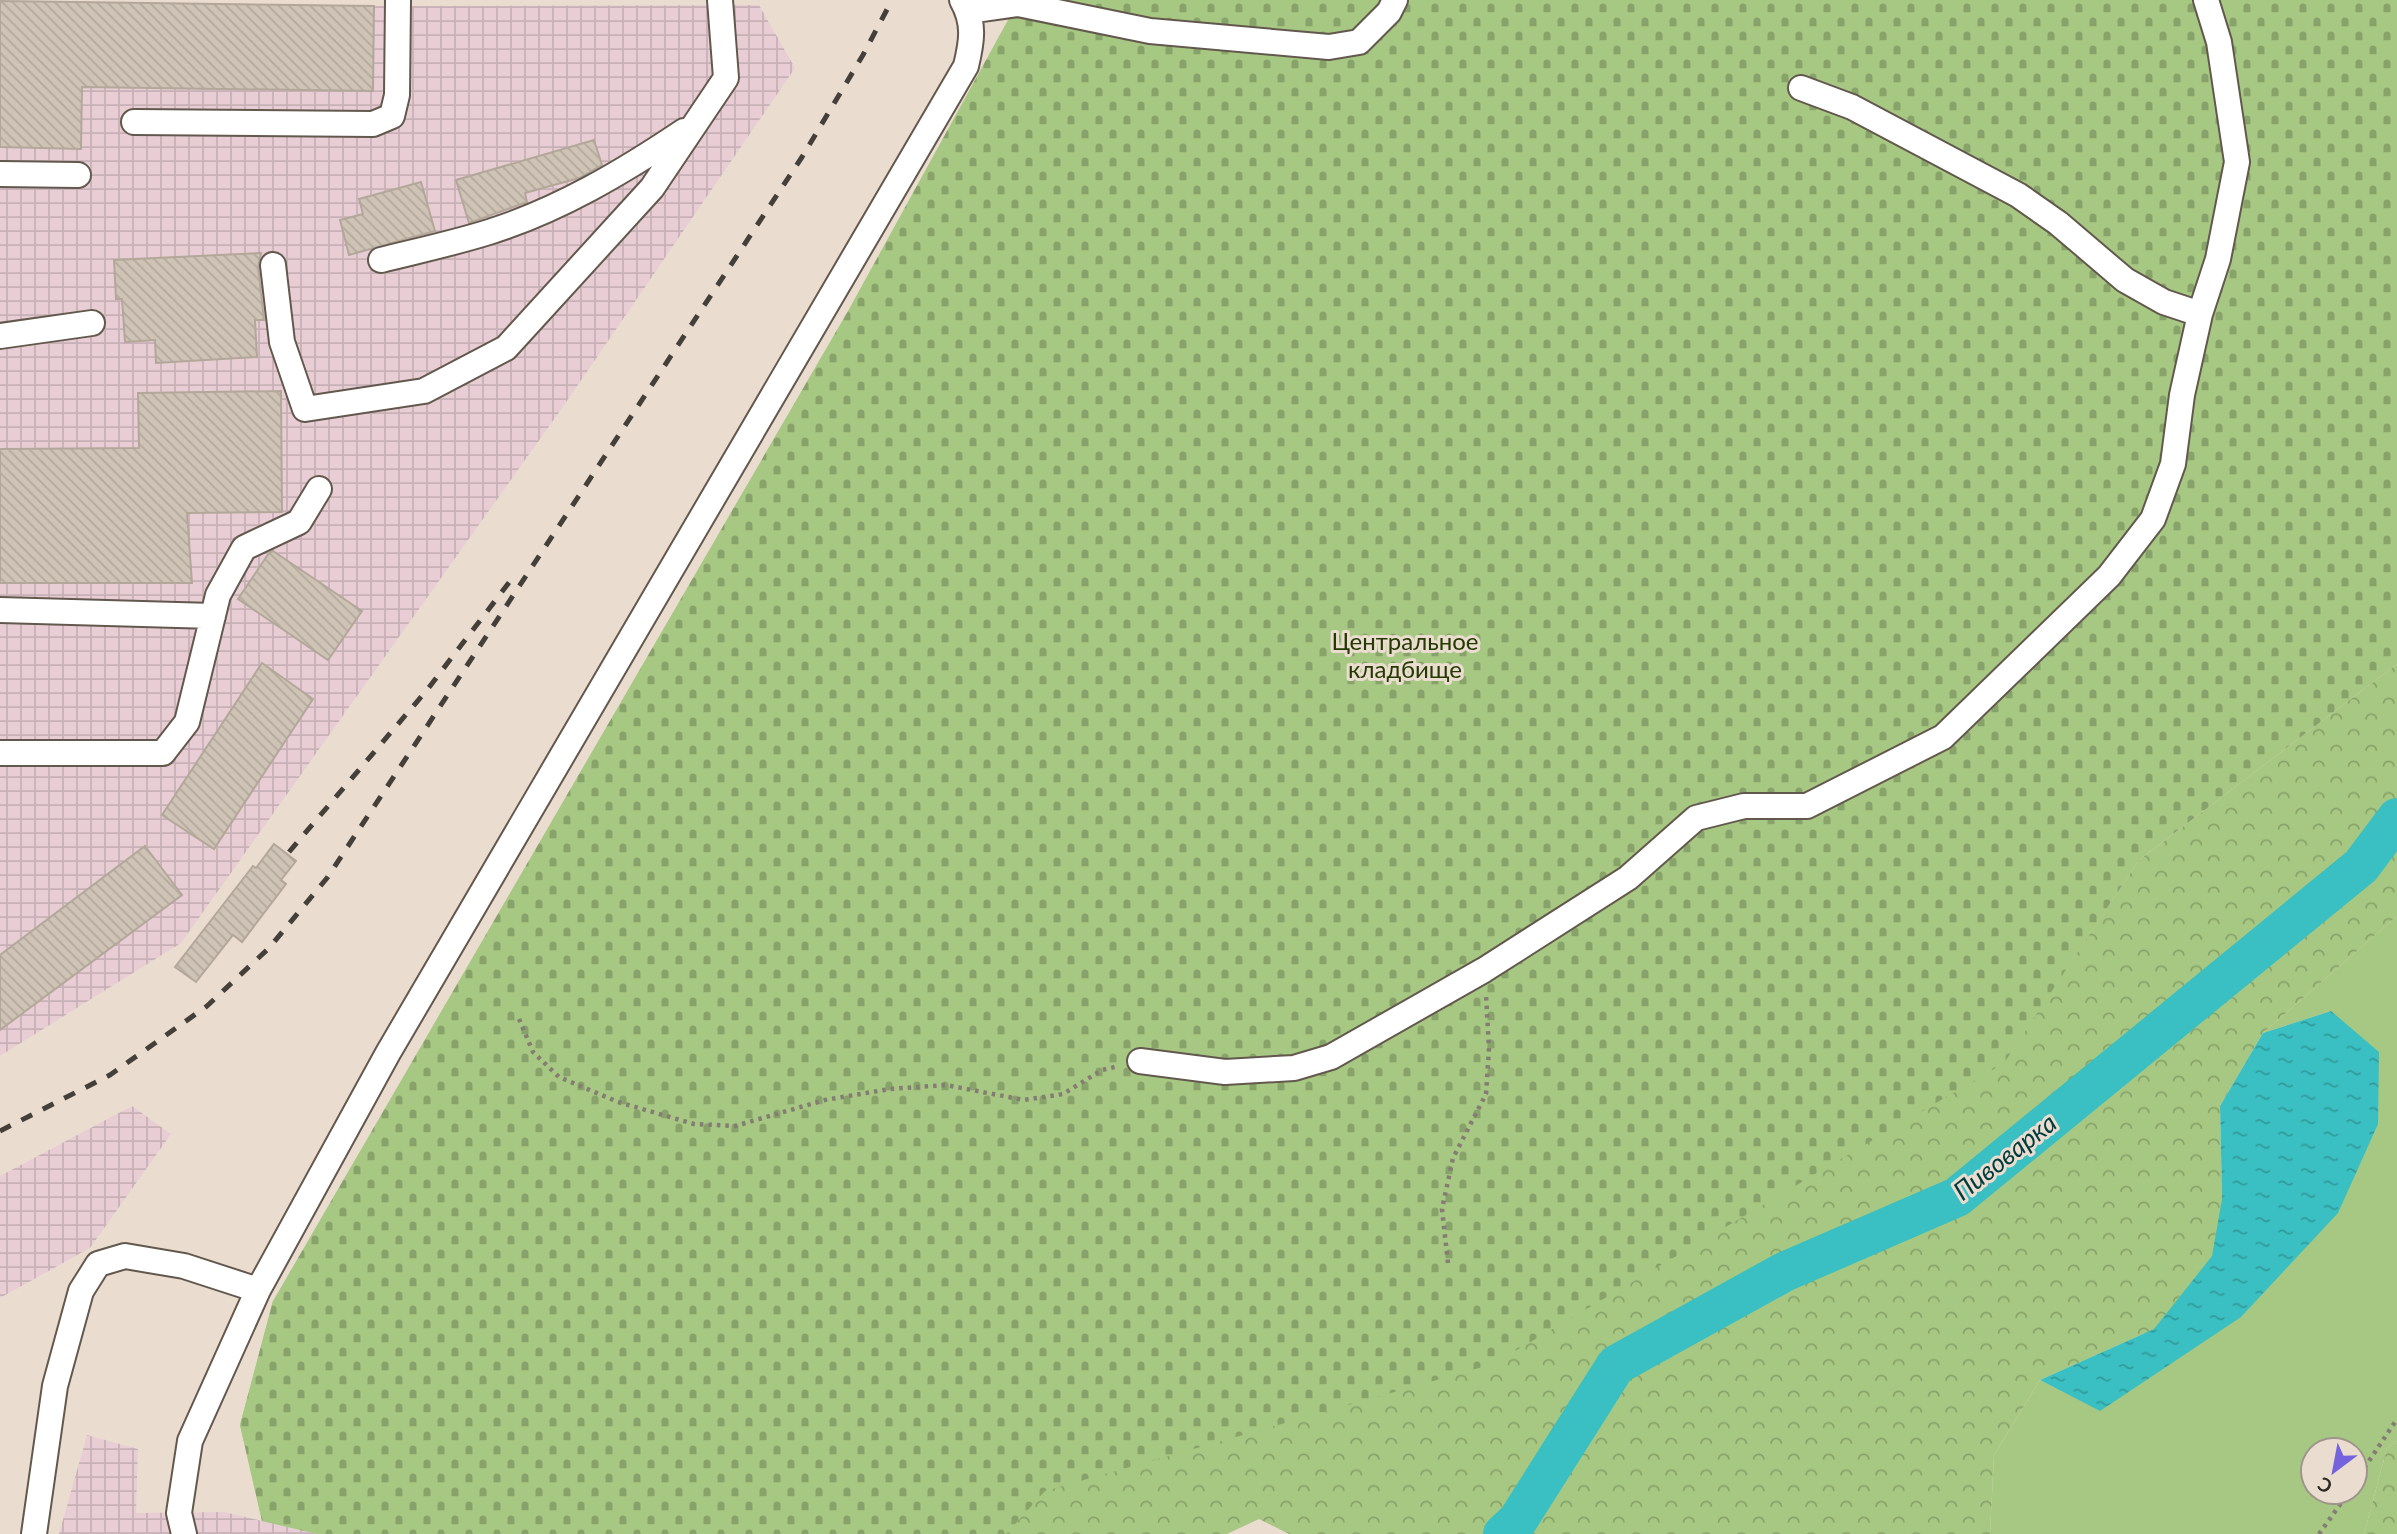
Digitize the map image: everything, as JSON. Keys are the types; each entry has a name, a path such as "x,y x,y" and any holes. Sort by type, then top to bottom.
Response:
{"street":[{"path":"134,122 373,124 392,116 397,95 398,0"},
{"path":"273,265 282,342 305,408 424,391 506,348 652,187 726,78 720,0"},
{"path":"184,1534 179,1513 190,1441 258,1290 388,1053 966,66 972,38 965,5 1018,4 1150,31 1329,47 1359,42 1389,12 1395,0"},
{"path":"1140,1061 1225,1072 1294,1068 1331,1058 1484,970 1628,878 1696,818 1744,806 1807,806 1942,737 2109,576 2153,519 2172,464 2182,395 2200,314 2218,259 2236,162 2219,42 2206,0"},
{"path":"1801,88 1852,107 2018,195 2058,223 2124,280 2164,302 2200,314"},
{"path":"381,260 489,232 553,207 637,163 695,124"},
{"path":"0,174 79,175"},
{"path":"0,336 92,323"},
{"path":"0,753 163,753 187,722 218,595 244,548 299,522 319,489"},
{"path":"0,610 213,616"},
{"path":"34,1534 55,1386 81,1291 98,1264 125,1256 184,1266 258,1290"}],"path":[{"path":"1448,1263 1442,1209 1453,1158 1486,1094 1489,1049 1484,970"},
{"path":"519,1019 533,1052 559,1077 618,1102 694,1124 735,1126 825,1100 890,1089 946,1085 1024,1100 1063,1094 1102,1070 1140,1061"},
{"path":"2369,1461 2397,1419"},
{"path":"2319,1534 2339,1506"}],"shaded area":[{"path":"0,1 374,6 759,5 795,68 560,411 181,943 0,1056"},
{"path":"132,1106 171,1134 90,1248 0,1298 0,1176"},
{"path":"87,1435 138,1449 136,1513 224,1512 318,1534 59,1534"}],"green space":[{"name":"Центральное кладбище","path":"1019,0 2397,0 2397,664 2139,860 2004,1063 1493,1364 1045,1491 1006,1534 318,1534 262,1521 240,1425 273,1301 848,311"},
{"path":"2397,664 2397,916 2263,1033 2220,1106 2222,1199 2212,1256 2154,1329 2040,1380 1994,1455 1990,1534 1289,1534 1259,1519 1227,1534 318,1534 262,1521 240,1425 273,1301 2003,1063 2139,860"},
{"path":"2397,916 2397,1441 2387,1448 2364,1534 1990,1534 1994,1455 2040,1380 2100,1410 2331,1011 2263,1033"},
{"path":"2397,1441 2397,1534 2364,1534 2387,1448"}],"water":[{"path":"2331,1011 2379,1052 2378,1124 2338,1213 2241,1317 2100,1411 2040,1380 2154,1329 2212,1256 2222,1199 2220,1106 2263,1033"}],"building":[{"path":"0,1 374,6 373,91 82,87 81,149 0,147"},
{"path":"594,140 602,165 579,178 525,193 527,202 469,223 456,180"},
{"path":"421,182 435,231 349,255 340,220 363,214 359,199"},
{"path":"261,253 258,267 264,320 255,320 257,357 156,363 155,340 125,342 122,299 116,299 114,260"},
{"path":"281,391 282,512 187,513 192,583 0,583 0,449 139,448 138,393"},
{"path":"273,551 362,611 328,660 238,599"},
{"path":"262,663 313,699 214,849 162,815"},
{"path":"274,844 296,861 281,880 286,884 242,942 233,935 196,982 175,967 253,866 256,868"},
{"path":"145,846 182,895 0,1030 0,955"}],"waterway":[{"name":"Пивоварка","path":"1503,1534 1518,1520 1616,1365 1784,1272 1957,1197 2361,866 2397,818"}],"railway":[{"path":"0,1131 110,1075 207,1006 269,948 327,878 802,157 863,55 892,0"},
{"path":"289,852 427,690 514,576"}]}
